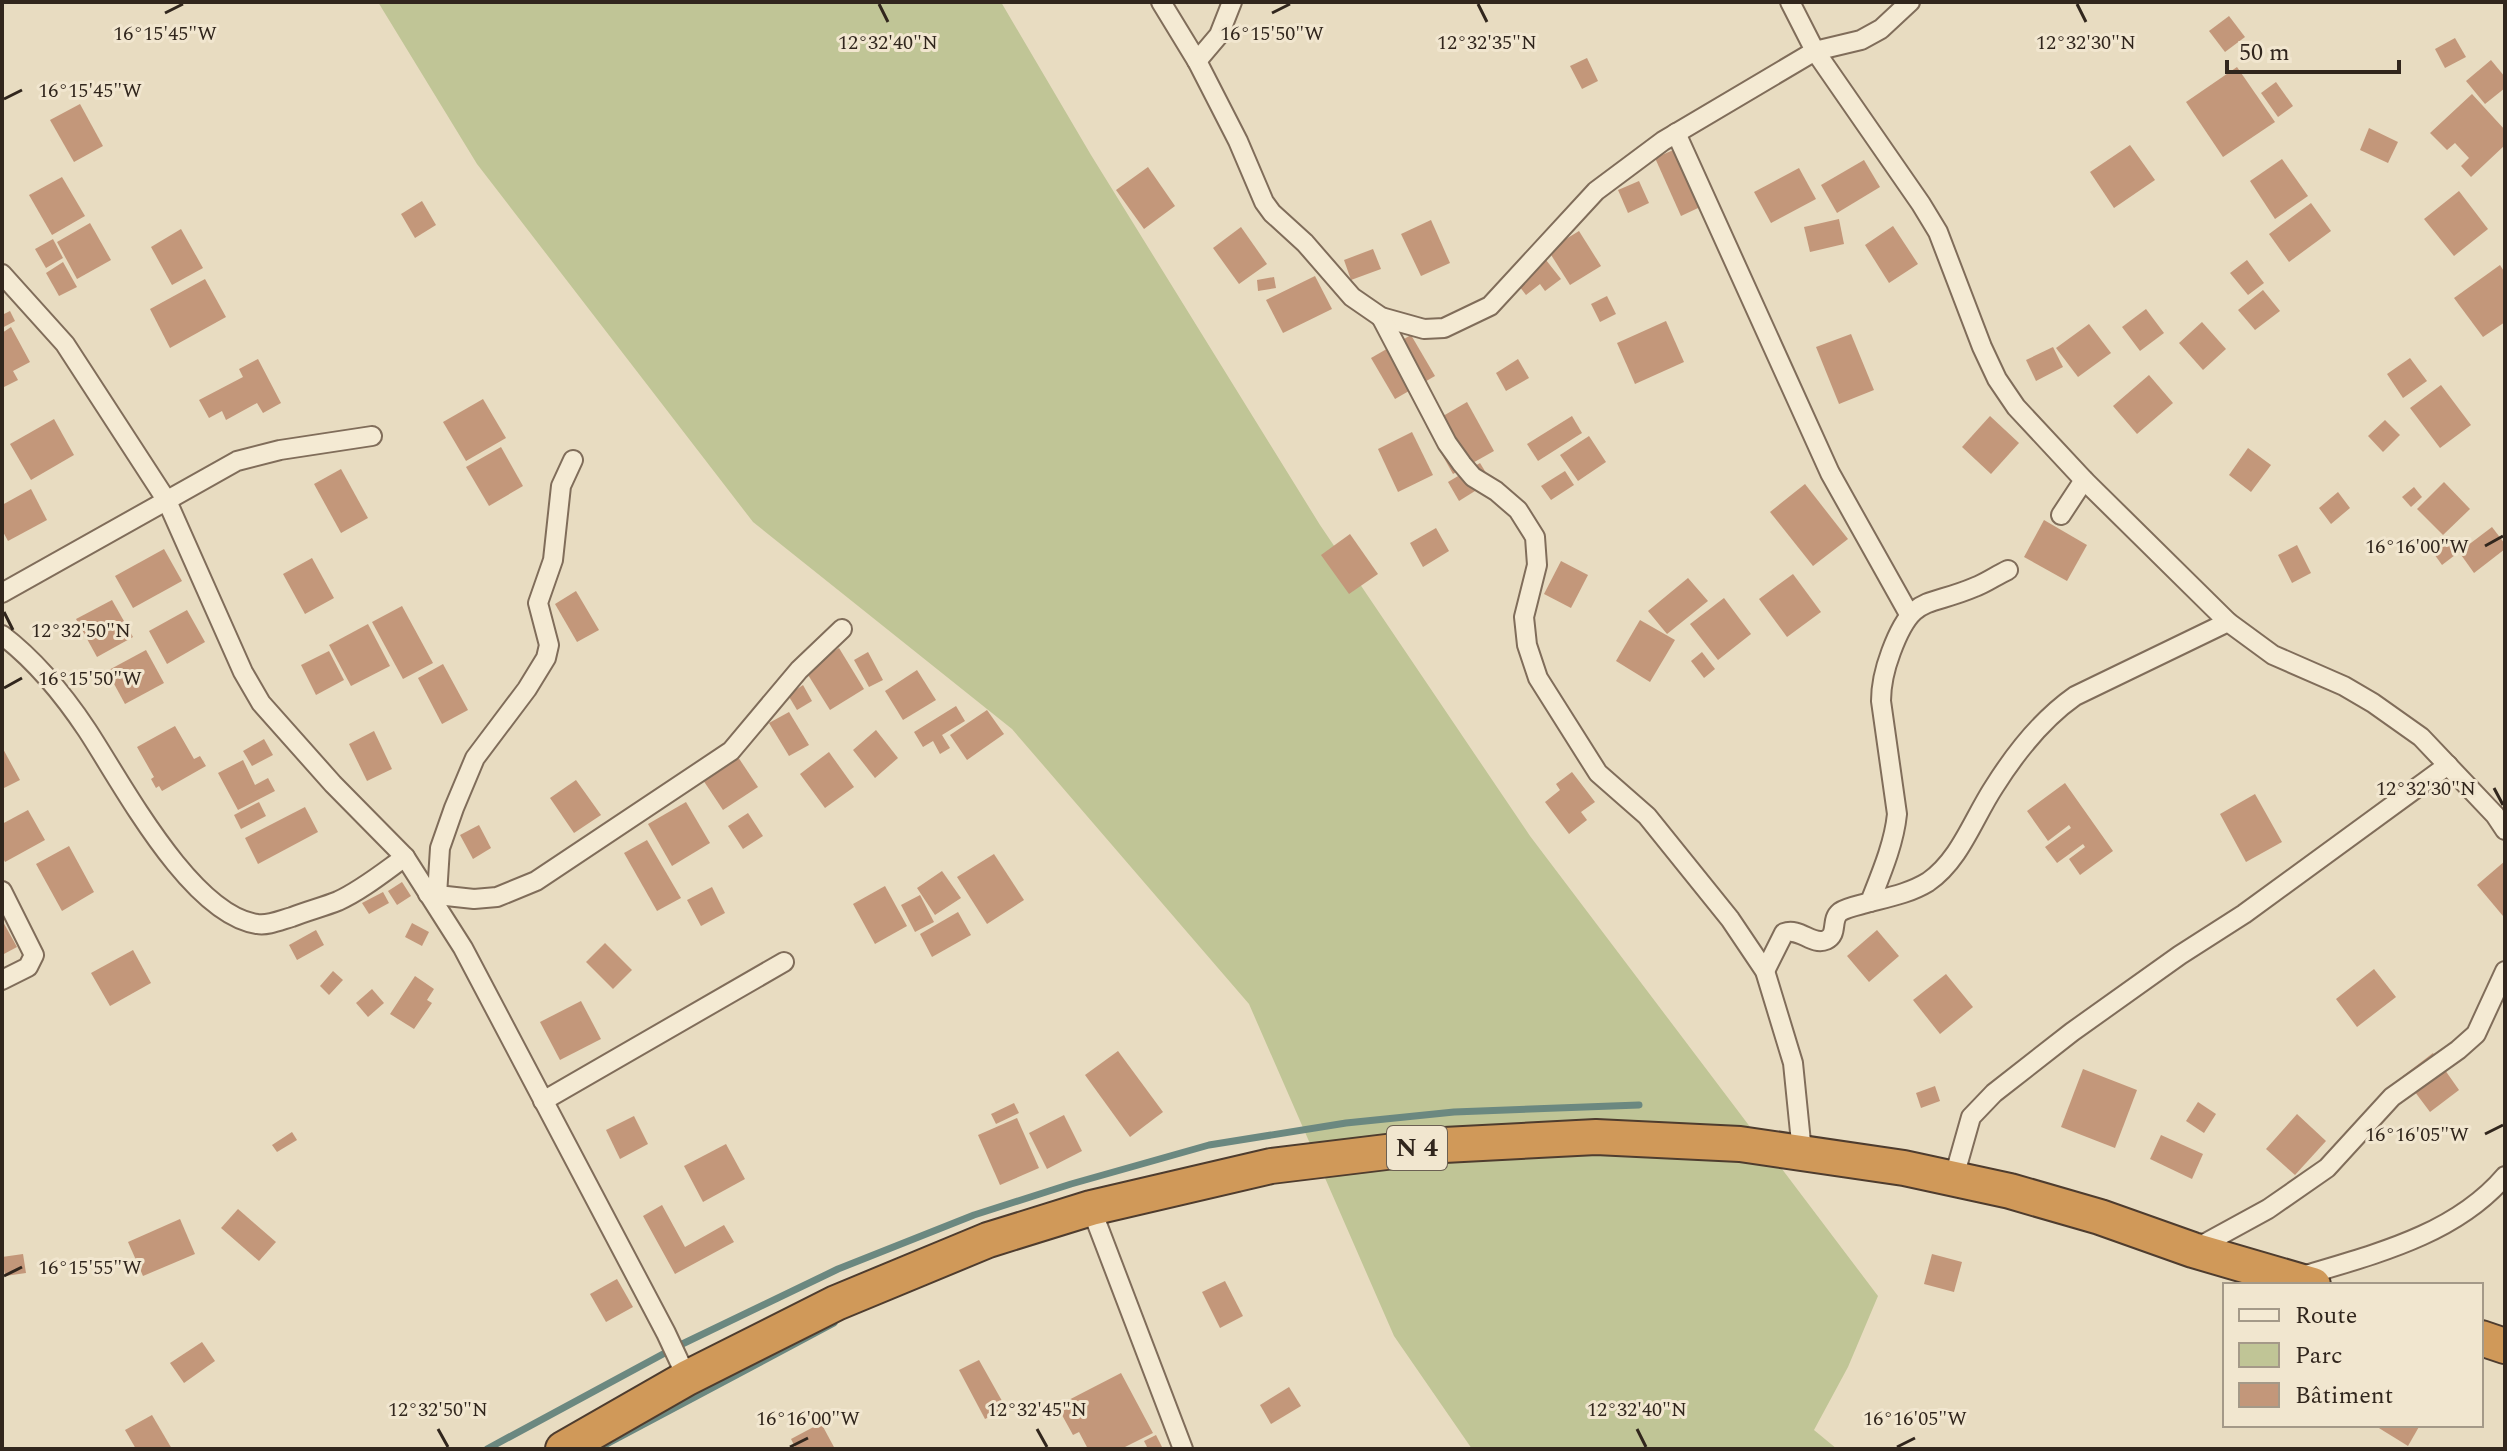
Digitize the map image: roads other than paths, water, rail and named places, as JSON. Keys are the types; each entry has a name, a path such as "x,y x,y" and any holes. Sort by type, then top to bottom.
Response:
{"highway":[{"name":"N 4","path":"563,1449 687,1378 836,1303 939,1259 1039,1223 1271,1166 1444,1145 1596,1137 1740,1144 1802,1152 1954,1177 2100,1217 2193,1250 2302,1282"},
{"path":"2483,1339 2505,1346"}],"street":[{"path":"1161,2 1197,61 1238,141 1264,202 1352,297 1381,317 1424,329 1444,328 1490,306 1596,191 1676,133 1815,51 1861,40 1881,29 1910,2"},
{"path":"1197,61 1219,35 1232,2"},
{"path":"1790,2 1815,51 1938,232 1997,379 2016,407 2084,480 2228,622 2273,655 2344,686 2421,737 2505,830"},
{"path":"1676,133 1830,473 1909,614"},
{"path":"2,274 65,344 167,501 243,672 261,703 323,774 405,857 433,895 687,1378"},
{"path":"1381,317 1447,443 1473,477 1518,510 1535,537 1537,565 1524,617 1527,645 1538,678 1598,773 1647,816 1730,919 1765,971 1793,1063 1802,1152"},
{"path":"2,593 237,461 280,450 372,436"},
{"path":"433,895 440,848 475,758 527,689 546,658 549,645 538,603 553,560 561,486 573,460"},
{"path":"2061,515 2084,480"},
{"path":"1870,902 1897,814 1881,684 1899,630 1909,614 1934,599 1974,588 2008,570"},
{"path":"1765,971 1784,933 1796,931 1819,941 1826,940 1833,934 1836,915 1841,911 1915,889 1949,863 1994,787 2034,732 2060,706 2228,622"},
{"path":"433,895 474,899 497,897 536,881 731,751 799,670 842,629"},
{"path":"2,635 33,660 53,684 86,729 140,815 216,906 259,925 278,921 353,893 405,857"},
{"path":"1954,1177 1971,1117 1994,1093 2072,1032 2244,914 2448,765"},
{"path":"2,891 34,955 28,967 2,980"},
{"path":"543,1101 784,962"},
{"path":"2193,1250 2268,1209 2327,1168 2392,1097 2476,1034 2505,971"},
{"path":"2302,1282 2462,1216 2481,1202 2505,1176"},
{"path":"1091,1208 1183,1449"}],"waterway":[{"path":"487,1449 676,1347 838,1269 974,1215 1071,1184 1209,1145 1346,1123 1454,1112 1639,1105"},
{"path":"597,1449 834,1323"}]}
